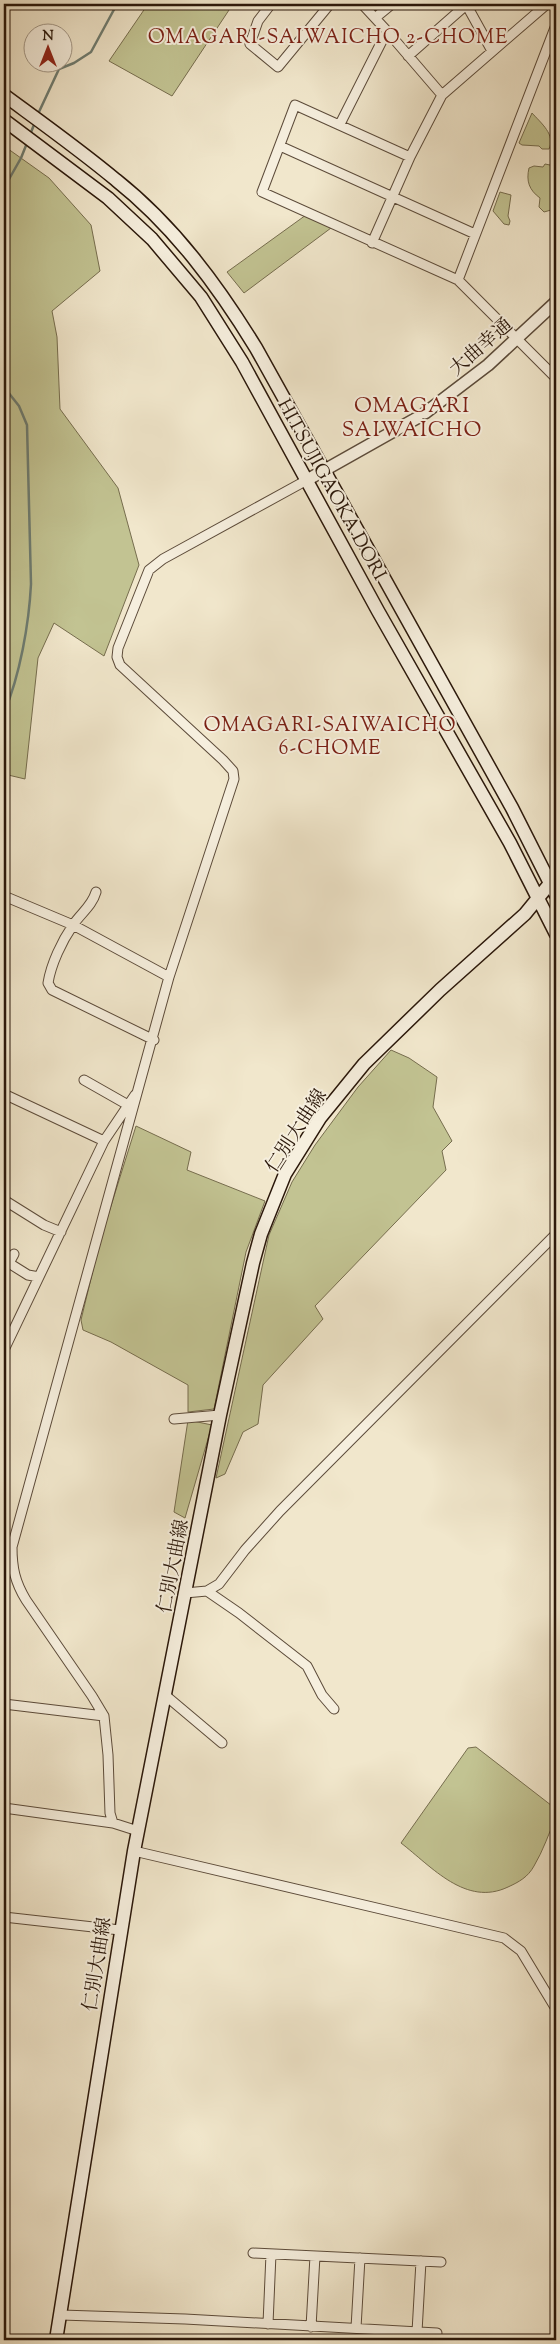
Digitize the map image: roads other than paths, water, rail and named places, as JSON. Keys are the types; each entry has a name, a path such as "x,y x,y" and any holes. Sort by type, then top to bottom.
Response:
{"main road":[{"name":"HITSUJIGAOKA DORI","path":"7,98 118,180 164,225 190,254 242,325 555,885"},
{"name":"HITSUJIGAOKA DORI","path":"4,120 108,198 175,265 196,291 242,362 510,843 556,934"},
{"name":"仁別大曲線","path":"56,2340 134,1851 220,1415 253,1263 262,1234 286,1174 320,1118 364,1064 440,990 555,885"}],"street":[{"path":"271,4 258,21 250,44 278,67 330,4"},
{"path":"362,4 442,95"},
{"path":"375,18 392,4"},
{"path":"408,56 466,4 492,51"},
{"path":"372,243 410,157 442,95 547,4"},
{"path":"458,280 556,25"},
{"path":"340,124 387,31"},
{"path":"410,157 295,104 262,192 458,280 556,378"},
{"path":"280,146 475,234"},
{"name":"大曲幸通","path":"307,480 421,416 461,387 556,302"},
{"path":"113,1823 110,1813 108,1755 104,1716 16,1584 12,1568 12,1547 170,977 234,779 233,771 120,665 117,657 118,648 148,570 163,559 307,480"},
{"path":"96,892 94,900 73,925 50,972 48,983 52,990 154,1040"},
{"path":"4,896 73,925 170,977"},
{"path":"84,1080 128,1105"},
{"path":"4,1350 104,1141 140,1088"},
{"path":"4,1094 104,1141"},
{"path":"4,1200 44,1225 61,1232"},
{"path":"185,1593 207,1591 219,1584 245,1550 280,1511 556,1234"},
{"path":"14,1254 6,1262 28,1275 39,1277"},
{"path":"174,1419 220,1415"},
{"path":"207,1591 239,1613 307,1666 322,1695 334,1709"},
{"path":"165,1695 222,1743"},
{"path":"4,1704 104,1716"},
{"path":"4,1808 113,1823 138,1832"},
{"path":"134,1851 504,1938 521,1951 556,2008"},
{"path":"4,1917 120,1930"},
{"path":"253,2253 441,2262"},
{"path":"268,2324 271,2254"},
{"path":"311,2326 315,2256"},
{"path":"356,2328 360,2258"},
{"path":"417,2332 421,2261"},
{"path":"61,2315 185,2318 437,2333"}],"waterway":[{"path":"38,114 59,69 74,63 91,52 117,4"},
{"path":"30,135 35,122"},
{"path":"4,188 27,143"},
{"path":"4,387 19,406 27,425 31,584 23,649 15,682 4,713"}],"district":[{"name":"OMAGARI-SAIWAICHO 2-CHOME","path":"328,36"},
{"name":"OMAGARI SAIWAICHO","path":"412,417"},
{"name":"OMAGARI-SAIWAICHO 6-CHOME","path":"330,736"}]}
